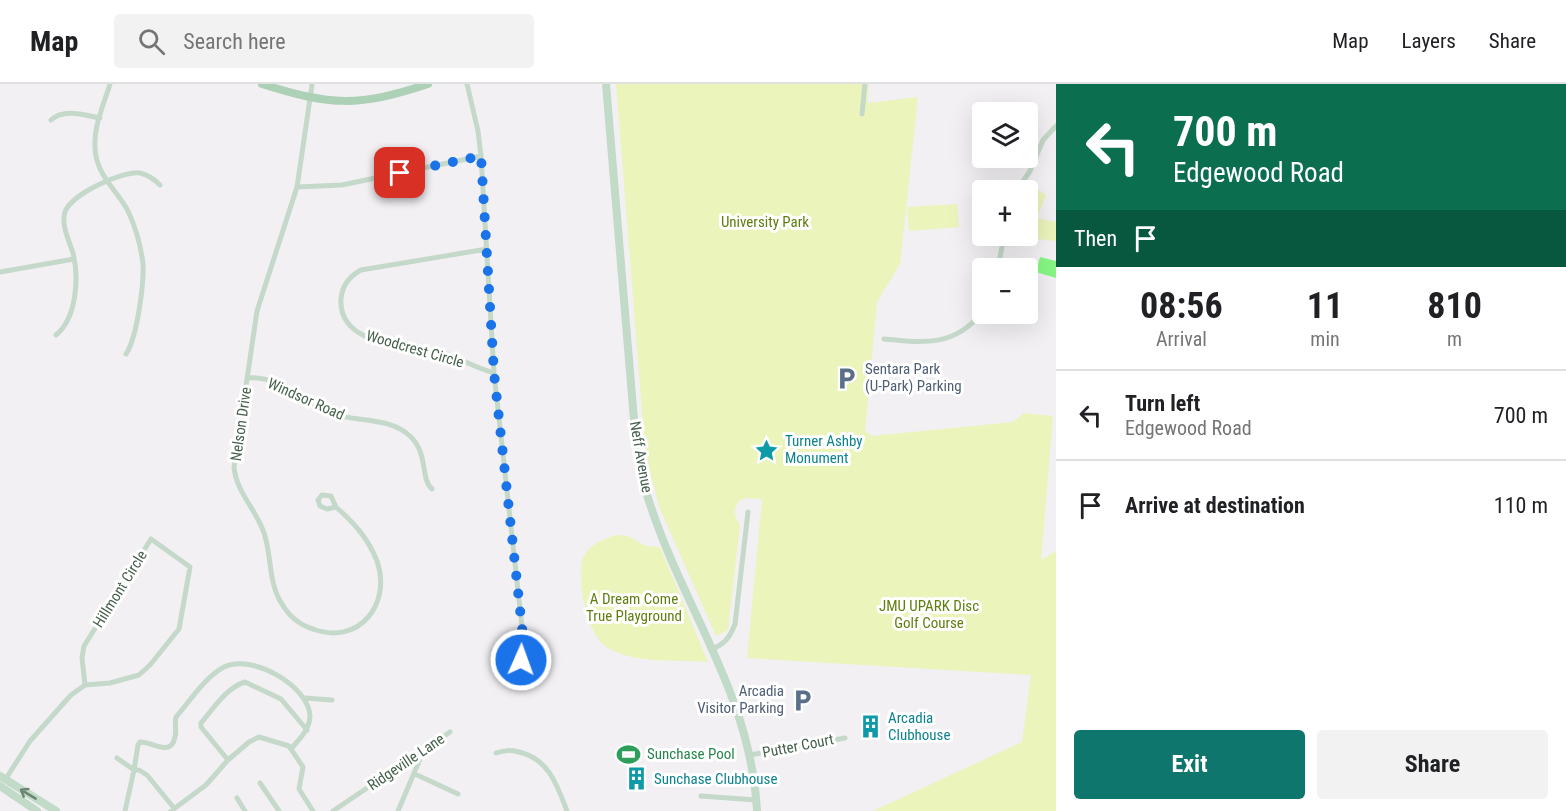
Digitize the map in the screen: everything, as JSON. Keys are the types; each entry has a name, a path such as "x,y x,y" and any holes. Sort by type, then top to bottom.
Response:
{"main road":[{"path":"262,84 309,98 340,102 390,96 428,84"},
{"name":"Neff Avenue","path":"606,84 638,457 655,519 734,699 750,755 757,811"},
{"path":"2,781 37,811"},
{"path":"2,781 57,811"}],"street":[{"path":"110,84 95,136 96,153 106,181 131,218 142,261 134,339 126,354"},
{"path":"467,84 478,131 481,156 494,373 523,636 524,650 521,661 513,665 501,662 498,656 502,649 523,636"},
{"path":"862,114 865,84"},
{"name":"Nelson Drive","path":"312,85 297,186 258,304 234,464 237,483 261,525 269,551 274,585 282,605 303,625 316,631 330,633 347,631 363,622 376,605 381,585 377,562 369,544 357,526 336,507"},
{"path":"51,120 55,116 67,113 100,118"},
{"path":"1024,180 1043,140 1056,126"},
{"path":"297,186 342,185 481,156"},
{"path":"56,335 64,326 73,301 76,281 74,259 64,225 66,211 75,199 106,181 138,173 160,184"},
{"name":"Woodcrest Circle","path":"487,249 361,270 352,275 347,282 342,293 341,306 346,320 364,336 390,345 446,354 494,373"},
{"path":"0,272 74,259"},
{"path":"884,339 923,343 942,340 967,328 972,323"},
{"name":"Windsor Road","path":"247,378 258,378 275,383 334,414 385,423 399,428 411,437 420,450 427,484 432,489"},
{"path":"712,649 722,645 731,636 735,624 748,512"},
{"name":"Hillmont Circle","path":"151,539 190,567 179,629 175,637 139,675 110,683 85,686 82,658 84,646 151,539"},
{"path":"125,811 136,750 140,742 145,741 158,748 167,748 176,736 174,724 176,717 214,673 226,665 240,663 274,673 293,685 305,698 310,716 307,730 292,748"},
{"path":"228,760 211,741 201,727 201,723 236,685 245,682 281,699 307,730"},
{"path":"2,781 30,741 70,695 85,686"},
{"path":"305,698 332,700"},
{"name":"Ridgeville Lane","path":"333,811 450,732"},
{"path":"117,758 134,770 147,775 172,810 206,785 228,760 255,738 263,738 292,748 303,769 299,789 313,811"},
{"name":"Putter Court","path":"750,755 845,738"},
{"path":"496,753 507,749 538,759 554,778 566,809 558,811"},
{"path":"398,811 423,752"},
{"path":"415,774 458,794"},
{"path":"260,783 279,811"},
{"path":"701,796 756,800"},
{"path":"237,798 245,811"}],"green space":[{"name":"University Park","path":"616,84 869,84 868,103 918,97 900,264 877,302 865,431 872,436 1013,422 1024,413 1053,416 1041,560 1056,551 1056,811 873,811 1022,742 1031,675 747,658 762,499 740,500 736,507 735,515 740,525 728,630 716,636 660,509 650,472 644,437"},
{"path":"1038,190 1046,195 1038,215"},
{"path":"957,204 959,227 909,231 907,207"},
{"path":"1038,218 1056,222 1056,241 1038,239"},
{"name":"A Dream Come True Playground","path":"617,535 628,536 646,546 660,547 708,662 631,657 608,648 601,642 594,632 585,607 581,568 585,553 589,549 602,540"}],"shaded area":[{"path":"1040,257 1056,261 1056,278 1038,273"}],"place":[{"name":"Sentara Park (U-Park) Parking","path":"847,378"},
{"name":"Turner Ashby Monument","path":"767,450"},
{"name":"Arcadia Visitor Parking","path":"802,700"},
{"name":"Arcadia Clubhouse","path":"870,727"},
{"name":"Sunchase Pool","path":"629,754"},
{"name":"Sunchase Clubhouse","path":"636,779"}],"route":[{"path":"400,173 481,156 494,373 524,646 521,660"}],"park label":[{"name":"JMU UPARK Disc Golf Course","path":"929,614"}]}
